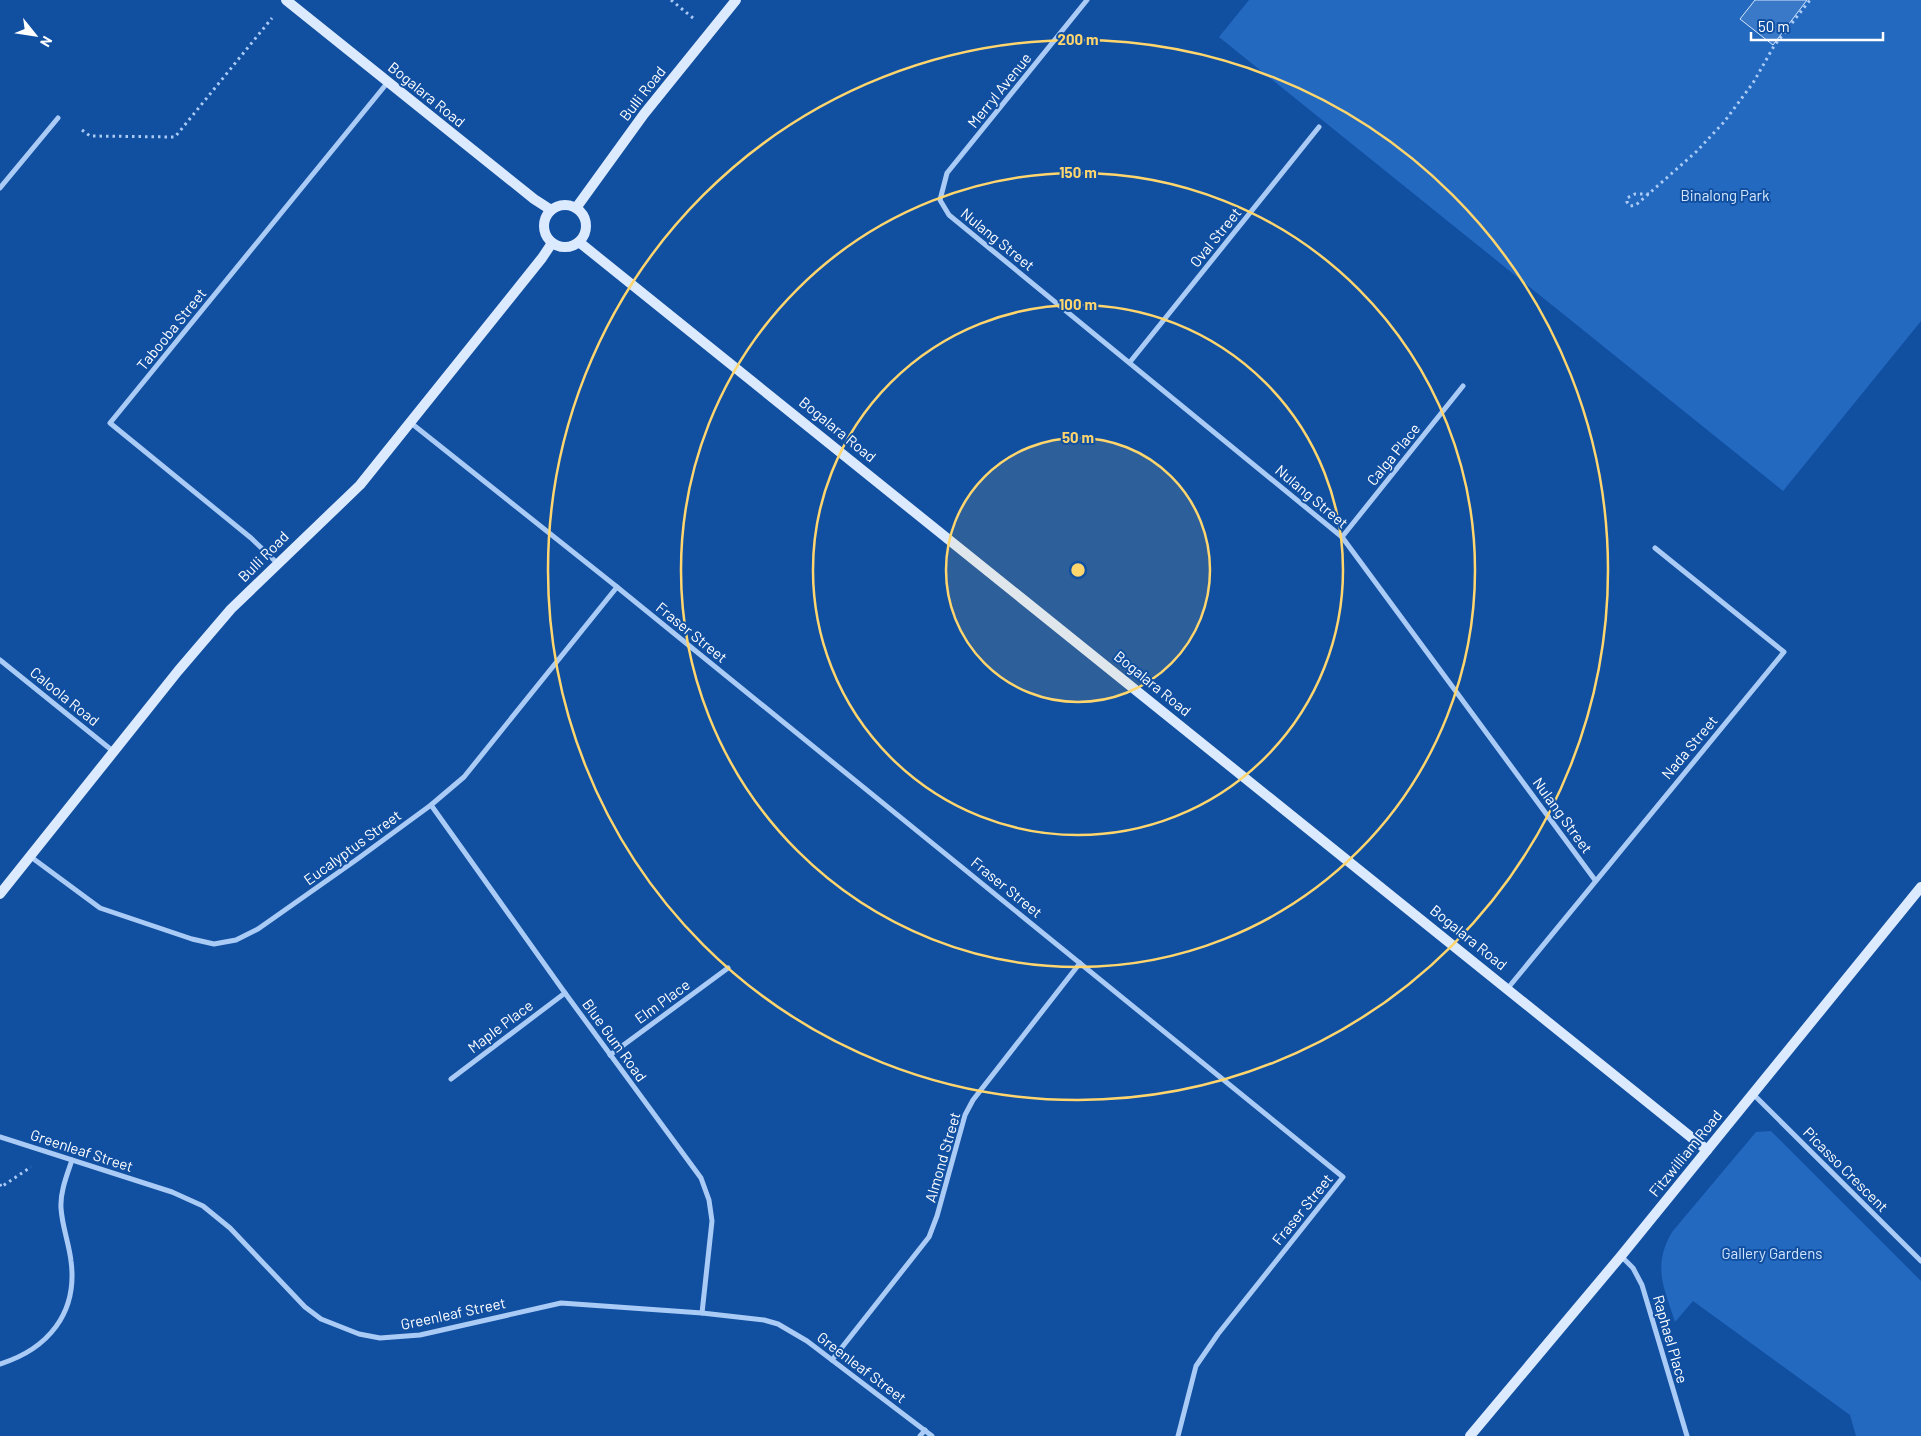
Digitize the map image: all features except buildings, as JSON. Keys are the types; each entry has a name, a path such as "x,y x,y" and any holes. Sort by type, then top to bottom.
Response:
{"street":[{"name":"Bogalara Road","path":"286,0 530,196 551,210"},
{"name":"Bulli Road","path":"576,208 644,114 736,0"},
{"name":"Merryl Avenue","path":"940,200 947,173 1087,0"},
{"name":"Tabooba Street","path":"277,563 251,538 110,423 388,82"},
{"path":"0,188 58,118"},
{"name":"Oval Street","path":"1130,362 1319,127"},
{"name":"Nulang Street","path":"940,200 949,215 1342,537 1595,880"},
{"path":"568,205 576,208 583,214 586,222 584,237 580,242 574,246 562,248 552,243 546,236 544,227 545,217 551,210 559,206 568,205"},
{"name":"Bogalara Road","path":"580,242 1707,1150"},
{"name":"Bulli Road","path":"0,894 231,609 360,485 552,243"},
{"name":"Calga Place","path":"1342,537 1463,386"},
{"name":"Fraser Street","path":"411,423 617,587 1343,1177 1218,1334 1196,1366 1178,1436"},
{"name":"Nada Street","path":"1508,988 1784,652 1655,548"},
{"name":"Eucalyptus Street","path":"31,857 100,908 192,940 214,944 236,940 258,929 431,805 464,777 617,587"},
{"name":"Caloola Road","path":"0,660 114,752"},
{"name":"Blue Gum Road","path":"431,805 564,993 701,1178 709,1200 712,1221 702,1313"},
{"name":"Fitzwilliam Road","path":"1470,1436 1621,1256 1921,887"},
{"name":"Almond Street","path":"832,1360 929,1237 937,1216 965,1114 973,1100 1080,963"},
{"name":"Elm Place","path":"610,1055 728,968"},
{"name":"Maple Place","path":"451,1079 564,993"},
{"name":"Picasso Crescent","path":"1753,1094 1921,1261"},
{"name":"Greenleaf Street","path":"0,1136 172,1192 203,1206 230,1228 304,1307 321,1319 359,1334 380,1338 420,1335 560,1303 702,1313 764,1320 778,1324 832,1360 932,1436"},
{"path":"0,1364 25,1356 46,1340 62,1317 67,1304 73,1274 61,1208 62,1194 72,1160"},
{"name":"Raphael Place","path":"1621,1256 1633,1268 1642,1285 1687,1436"},
{"path":"920,1436 924,1430"}],"path":[{"path":"671,0 693,18"},
{"path":"1648,194 1635,194 1630,196 1627,202 1630,206 1636,205 1697,152 1724,122 1753,83 1774,46 1810,0"},
{"path":"82,130 90,136 175,137 272,18"},
{"path":"0,1186 31,1167"}],"green space":[{"name":"Binalong Park","path":"1249,0 1921,0 1921,321 1783,491 1219,37"},
{"name":"Gallery Gardens","path":"1771,1131 1921,1281 1921,1436 1856,1436 1850,1415 1693,1301 1675,1322 1664,1287 1661,1267 1662,1256 1672,1232 1756,1132"}]}
